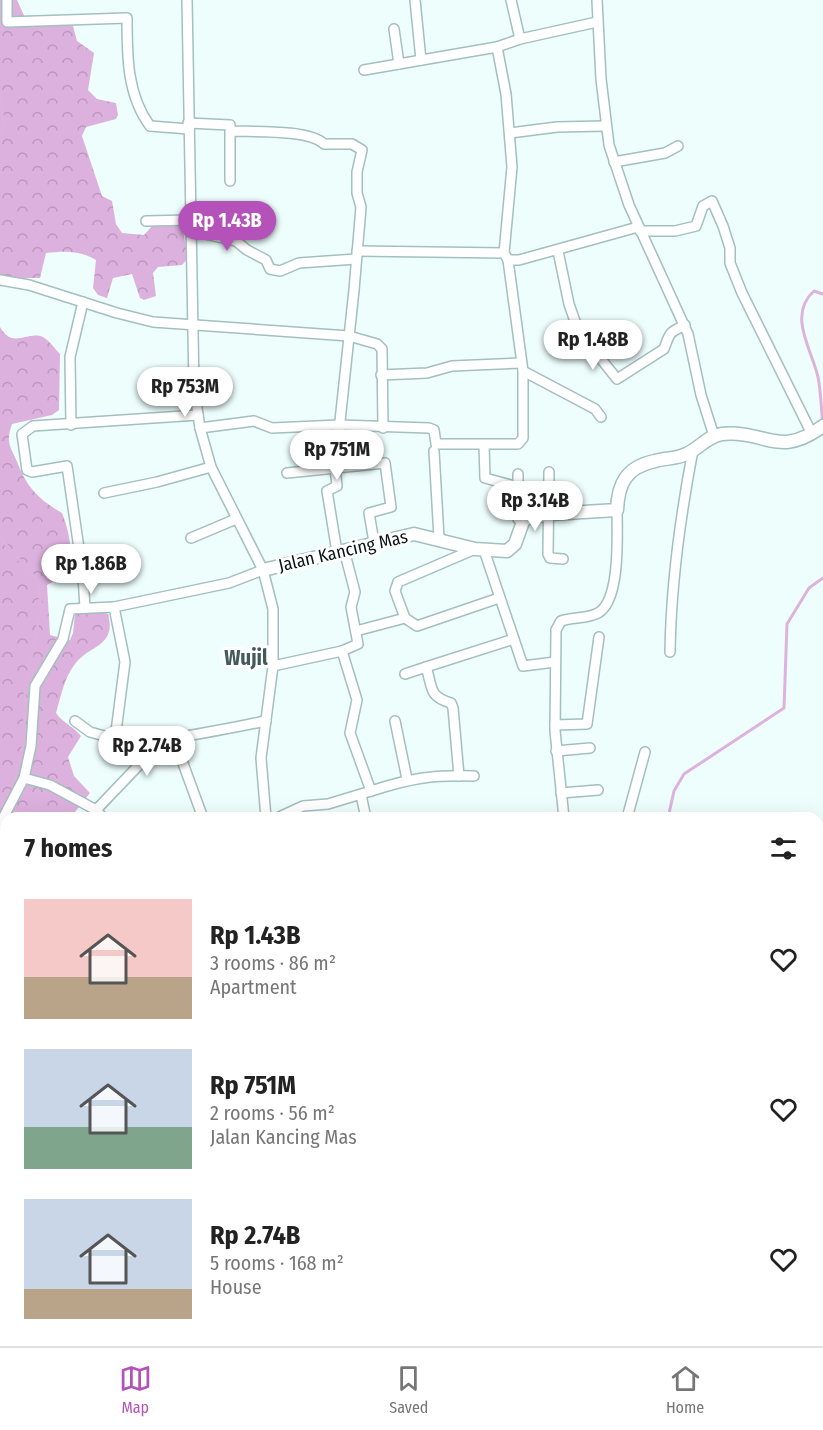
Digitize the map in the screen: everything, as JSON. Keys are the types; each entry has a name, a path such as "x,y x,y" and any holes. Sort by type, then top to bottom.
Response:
{"street":[{"path":"7,0 3,21 127,18 131,84 141,113 150,126 226,123 231,131 230,181"},
{"path":"187,0 192,324 198,415 211,467 263,570 274,617 273,666 261,777 265,812"},
{"path":"415,0 422,60"},
{"path":"512,0 520,39"},
{"path":"597,0 605,126 614,162 639,229 684,325 714,436"},
{"path":"364,70 497,47 520,39 597,22"},
{"path":"394,29 399,64"},
{"path":"200,428 254,421 272,428 339,425 429,428 434,430 435,443 521,444 522,367 506,256 512,167 510,133 497,47"},
{"path":"510,133 558,127 605,126"},
{"path":"231,131 305,135 329,145 358,146 362,150 357,172 357,193 361,207 335,468 337,486 327,492 341,551 355,592 351,607 357,646 273,666"},
{"path":"614,162 665,153 678,146"},
{"path":"192,231 236,241 266,260 270,269 280,271 299,263 356,255 506,256 558,251 639,229 688,230 696,226 703,206 712,201 723,226 730,248 730,263 742,293 817,430 791,443 733,435 714,436 683,455 648,463 625,477 619,488 616,569 609,598 597,613 561,621 556,630 556,751 563,812"},
{"path":"146,221 191,220"},
{"path":"558,251 569,304 578,330 588,346 617,379 664,349 666,339 671,332 684,325"},
{"path":"0,280 29,285 153,322 349,336 380,346 382,428"},
{"path":"71,425 70,357 82,302"},
{"path":"381,375 427,374 452,366 522,367 595,409 601,417"},
{"path":"85,608 83,576 67,466 32,472 27,470 22,434 33,426 198,415"},
{"path":"484,445 486,480 518,487"},
{"path":"670,651 671,598 676,547 693,450"},
{"path":"434,451 439,538"},
{"path":"287,473 384,463 391,507 369,513 374,543"},
{"path":"104,493 177,478 211,467"},
{"path":"549,472 548,556 563,559"},
{"path":"518,474 518,519 522,521 530,516 617,510"},
{"path":"191,538 236,519"},
{"name":"Jalan Kancing Mas","path":"263,570 414,534 439,538 479,550 511,548 522,521"},
{"path":"499,598 417,626 405,618 395,591 398,582 479,550 499,598 523,666 555,662"},
{"path":"6,812 24,778 31,746 35,687 63,639 69,609 114,607 229,583 263,570"},
{"path":"114,607 125,662 115,739"},
{"path":"356,631 405,618"},
{"path":"555,725 587,724 599,637"},
{"path":"405,674 514,639"},
{"path":"342,651 357,700 350,733 371,791"},
{"path":"426,667 435,697 440,701 451,703 453,708 459,776"},
{"path":"75,722 90,732 126,742 266,721"},
{"path":"396,721 407,779"},
{"path":"173,736 201,812"},
{"path":"24,778 50,785 96,810 138,766 126,742"},
{"path":"556,751 590,748"},
{"path":"629,812 645,752"},
{"path":"290,812 303,806 328,804 361,795 407,779 434,775 474,776"},
{"path":"561,793 598,790"},
{"path":"361,795 365,812"}],"green space":[{"path":"0,0 17,0 27,22 73,26 77,41 94,53 88,90 97,99 116,103 118,115 116,119 86,127 82,136 102,196 112,201 116,224 122,233 144,235 153,225 182,226 188,258 182,265 158,267 153,273 156,296 144,300 140,298 132,274 113,278 107,298 98,295 93,288 96,260 84,254 71,252 46,253 40,278 8,278 0,287"},
{"path":"0,327 10,337 43,337 60,354 59,410 52,415 12,424 9,436 11,449 30,487 62,513 69,535 71,553 68,569 62,576 47,585 50,635 70,640 75,614 99,611 108,614 110,625 105,639 71,669 56,713 81,736 68,757 74,776 90,793 75,812 0,812"}],"waterway":[{"path":"0,92 3,123 0,148"},
{"path":"823,294 814,291 806,300 802,311 802,322 818,377 823,424"},
{"path":"0,538 38,581 41,607 25,691 24,742 13,790 0,811"},
{"path":"669,812 674,791 684,774 784,708 787,624 809,588 823,578"}],"district":[{"name":"Wujil","path":"246,658"}]}
